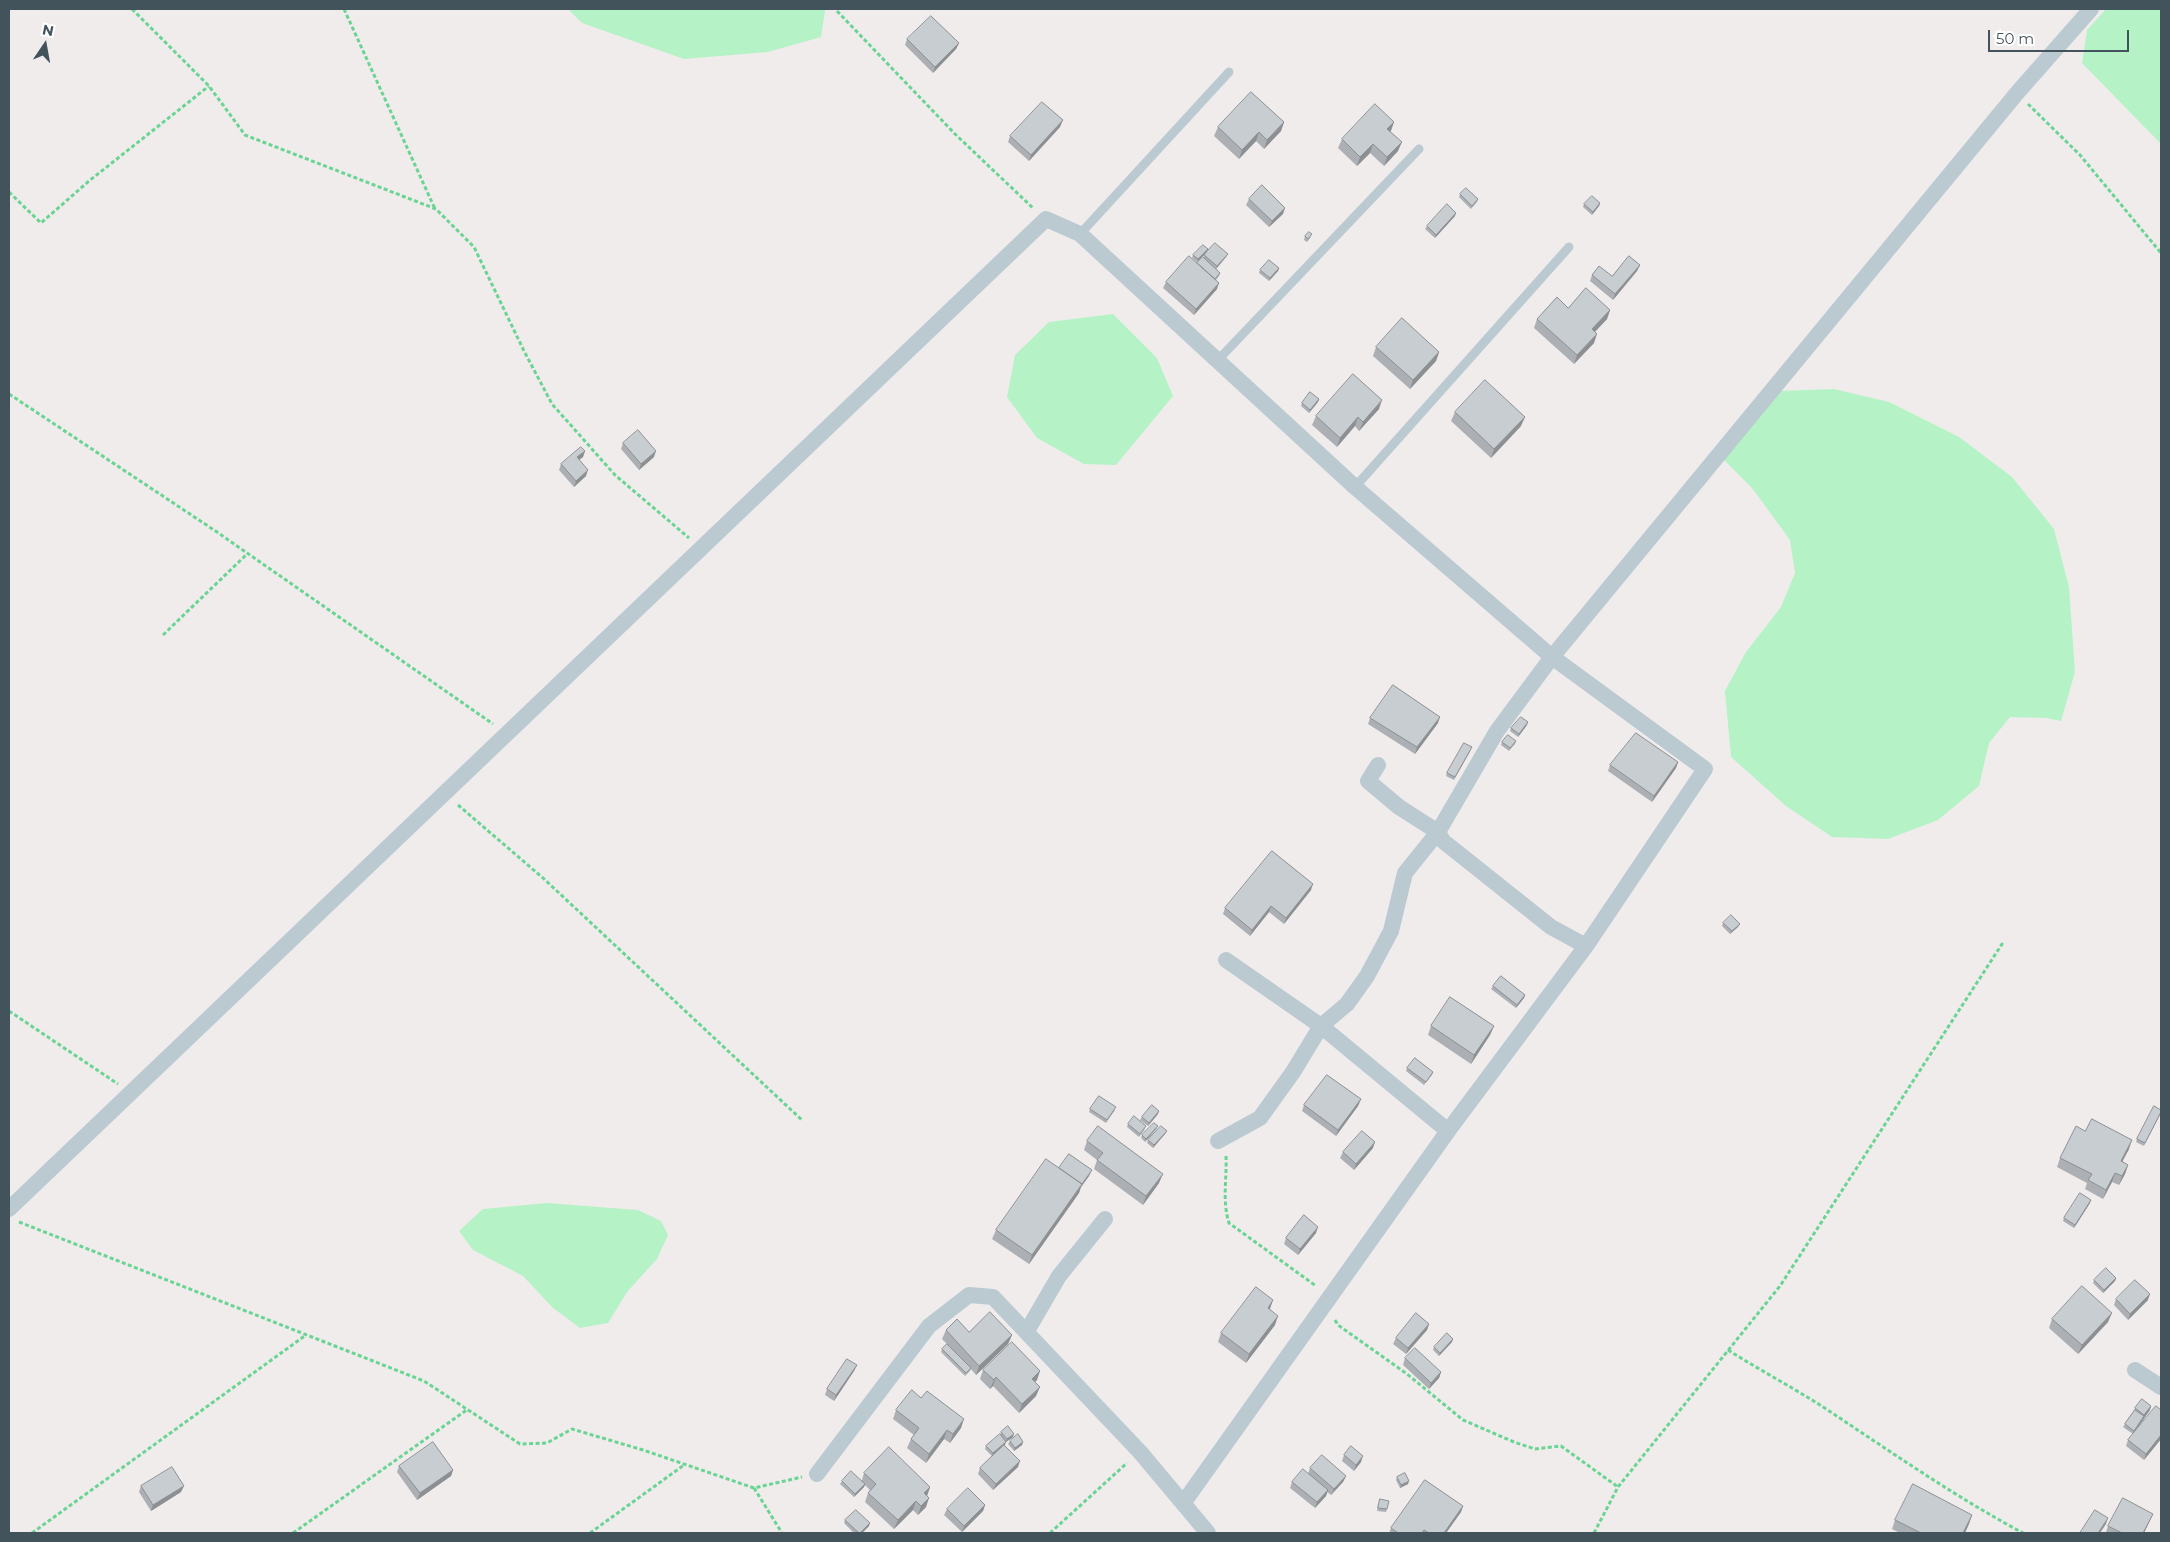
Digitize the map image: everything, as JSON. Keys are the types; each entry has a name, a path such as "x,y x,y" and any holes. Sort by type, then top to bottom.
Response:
{"street":[{"path":"1218,1141 1260,1118 1293,1072 1321,1026 1347,1004 1367,976 1391,931 1405,873 1438,832 1498,731 1552,657 2017,92 2091,9"},
{"path":"13,1216 131,1092 700,547 1046,219 1080,234 1355,487 1552,657 1705,769 1586,946 1448,1131 1184,1502"},
{"path":"1378,765 1368,781 1399,807 1438,832 1443,841 1551,927 1586,946"},
{"path":"1226,960 1321,1026 1448,1131"},
{"path":"1027,1332 1059,1276 1105,1219"},
{"path":"817,1474 929,1326 969,1295 993,1297 1140,1452 1184,1502 1208,1533"},
{"path":"2135,1370 2161,1387"}],"lane":[{"path":"1080,234 1229,72"},
{"path":"1217,361 1419,149"},
{"path":"1355,487 1569,246"}],"path":[{"path":"132,9 209,86 246,136 436,209"},
{"path":"344,9 436,209 474,247 552,404 615,475 700,547"},
{"path":"837,11 955,134 1014,192 1046,219"},
{"path":"9,192 41,223 89,181 209,86"},
{"path":"2017,92 2080,155 2161,253"},
{"path":"9,394 121,467 506,733"},
{"path":"163,634 247,554"},
{"path":"444,793 543,878 803,1121"},
{"path":"1594,1533 1618,1487 1780,1286 2004,941"},
{"path":"9,1011 131,1092"},
{"path":"1218,1141 1226,1153 1227,1182 1224,1207 1229,1223 1317,1287 1338,1326 1407,1374 1463,1420 1535,1449 1561,1446 1618,1487"},
{"path":"13,1216 424,1381 520,1444 546,1443 572,1429 685,1464 754,1488 817,1474"},
{"path":"32,1533 306,1334"},
{"path":"1728,1350 1819,1405 1922,1474 2024,1533"},
{"path":"294,1533 468,1410"},
{"path":"1050,1533 1140,1452"},
{"path":"590,1533 685,1464"},
{"path":"754,1488 782,1533"}],"green space":[{"path":"568,9 825,9 825,11 821,37 768,52 684,59 582,23"},
{"path":"2106,9 2161,9 2161,144 2082,63 2087,30"},
{"path":"1113,314 1157,358 1173,396 1116,465 1084,464 1037,438 1007,397 1015,355 1049,322"},
{"path":"1834,389 1889,402 1959,437 2012,477 2054,529 2069,587 2075,672 2061,721 2046,718 2010,717 1989,743 1979,786 1938,820 1888,839 1832,837 1786,806 1731,757 1725,691 1746,652 1781,607 1795,573 1790,540 1752,488 1722,458 1777,391"},
{"path":"547,1203 638,1210 661,1221 668,1235 657,1259 627,1292 608,1323 580,1328 553,1308 523,1276 473,1250 459,1231 483,1209"}],"building":[{"path":"931,16 959,43 935,67 907,39"},
{"path":"1251,92 1284,122 1267,140 1259,132 1242,150 1218,127"},
{"path":"1042,102 1063,120 1031,155 1010,136"},
{"path":"1375,104 1394,122 1387,129 1402,142 1387,157 1373,144 1360,157 1342,139"},
{"path":"1262,185 1285,208 1272,221 1249,199"},
{"path":"1466,188 1478,199 1472,206 1460,194"},
{"path":"1592,196 1600,203 1593,212 1584,204"},
{"path":"1447,204 1456,213 1436,235 1427,226"},
{"path":"1309,232 1312,234 1308,239 1305,236"},
{"path":"1215,243 1228,254 1217,266 1204,255"},
{"path":"1203,245 1208,249 1198,259 1193,255"},
{"path":"1189,256 1219,283 1196,309 1166,282"},
{"path":"1629,256 1640,265 1615,294 1592,275 1599,266 1612,276"},
{"path":"1203,257 1220,273 1215,279 1197,263"},
{"path":"1269,260 1279,268 1270,278 1260,270"},
{"path":"1586,288 1610,310 1592,329 1597,334 1577,355 1537,319 1557,297 1568,308"},
{"path":"1402,318 1439,352 1413,380 1376,347"},
{"path":"1353,374 1382,400 1363,422 1358,417 1340,438 1316,416"},
{"path":"1485,380 1525,417 1494,449 1455,412"},
{"path":"1310,392 1319,399 1310,410 1302,403"},
{"path":"638,430 656,451 641,464 623,443"},
{"path":"581,447 585,451 577,457 588,470 576,481 561,464"},
{"path":"1393,685 1440,717 1417,747 1370,718"},
{"path":"1521,717 1528,722 1519,734 1511,728"},
{"path":"1636,733 1678,762 1654,796 1610,765"},
{"path":"1508,735 1516,741 1510,748 1502,742"},
{"path":"1464,743 1472,747 1455,777 1447,773"},
{"path":"1272,851 1313,884 1286,918 1271,906 1252,930 1225,908"},
{"path":"1731,915 1740,924 1732,931 1723,923"},
{"path":"1501,976 1525,995 1517,1005 1493,986"},
{"path":"1450,997 1494,1026 1474,1055 1431,1026"},
{"path":"1415,1058 1433,1072 1426,1082 1407,1068"},
{"path":"1327,1075 1361,1099 1338,1130 1304,1105"},
{"path":"1099,1096 1116,1107 1107,1120 1090,1109"},
{"path":"1152,1105 1159,1111 1149,1123 1142,1117"},
{"path":"2154,1106 2161,1110 2161,1112 2145,1143 2137,1139"},
{"path":"1134,1116 1146,1126 1140,1134 1128,1124"},
{"path":"2092,1119 2132,1140 2121,1161 2128,1165 2122,1176 2115,1173 2106,1190 2088,1180 2092,1174 2060,1158 2076,1126 2085,1131"},
{"path":"1154,1123 1158,1126 1146,1139 1142,1135"},
{"path":"1098,1126 1163,1174 1146,1196 1097,1160 1103,1153 1087,1141"},
{"path":"1161,1126 1167,1131 1154,1145 1148,1140"},
{"path":"1362,1131 1375,1142 1356,1164 1343,1152"},
{"path":"1069,1154 1092,1170 1082,1184 1059,1168"},
{"path":"1046,1159 1082,1184 1032,1255 996,1230"},
{"path":"2080,1193 2091,1200 2075,1225 2064,1218"},
{"path":"1304,1215 1318,1227 1300,1249 1286,1238"},
{"path":"2106,1268 2116,1278 2104,1290 2094,1280"},
{"path":"2135,1280 2150,1294 2130,1314 2116,1299"},
{"path":"2082,1286 2112,1313 2082,1345 2052,1319"},
{"path":"1256,1287 1273,1300 1268,1308 1278,1316 1249,1354 1221,1333"},
{"path":"990,1312 1012,1335 979,1366 946,1330 957,1319 969,1332"},
{"path":"1416,1313 1429,1324 1408,1348 1396,1338"},
{"path":"1447,1333 1453,1339 1440,1353 1434,1347"},
{"path":"1012,1342 1040,1371 1032,1379 1040,1387 1022,1404 996,1377 994,1380 983,1370"},
{"path":"947,1344 971,1368 966,1373 942,1349"},
{"path":"1415,1348 1441,1372 1431,1383 1405,1358"},
{"path":"847,1359 857,1365 836,1395 827,1389"},
{"path":"912,1390 921,1398 927,1391 964,1419 953,1434 947,1430 929,1454 911,1439 919,1428 896,1410"},
{"path":"2142,1399 2151,1406 2144,1415 2135,1408"},
{"path":"2156,1406 2161,1410 2161,1435 2146,1454 2128,1440"},
{"path":"2135,1410 2144,1416 2134,1431 2125,1424"},
{"path":"1008,1426 1014,1434 1007,1439 1001,1432"},
{"path":"1000,1434 1006,1442 993,1453 986,1446"},
{"path":"1018,1434 1023,1442 1015,1448 1010,1441"},
{"path":"433,1442 453,1470 420,1493 399,1466"},
{"path":"1004,1445 1020,1461 996,1484 980,1468"},
{"path":"1351,1446 1363,1456 1356,1465 1344,1455"},
{"path":"889,1447 930,1487 924,1493 929,1498 921,1506 916,1501 898,1520 868,1493 876,1484 864,1473"},
{"path":"1322,1455 1346,1476 1334,1489 1310,1468"},
{"path":"172,1467 184,1486 153,1505 141,1486"},
{"path":"1303,1469 1328,1490 1317,1502 1292,1482"},
{"path":"851,1471 865,1484 855,1494 842,1481"},
{"path":"1405,1473 1409,1481 1401,1485 1397,1477"},
{"path":"1425,1480 1463,1506 1444,1533 1429,1533 1424,1530 1422,1533 1398,1533 1391,1528"},
{"path":"1913,1484 1972,1515 1963,1533 1921,1533 1895,1520"},
{"path":"968,1488 985,1505 964,1526 947,1509"},
{"path":"2123,1498 2153,1514 2143,1533 2122,1533 2108,1526"},
{"path":"1380,1499 1389,1501 1387,1509 1378,1508"},
{"path":"856,1510 870,1523 860,1533 845,1520"},
{"path":"2095,1510 2108,1518 2098,1533 2080,1533"}]}
